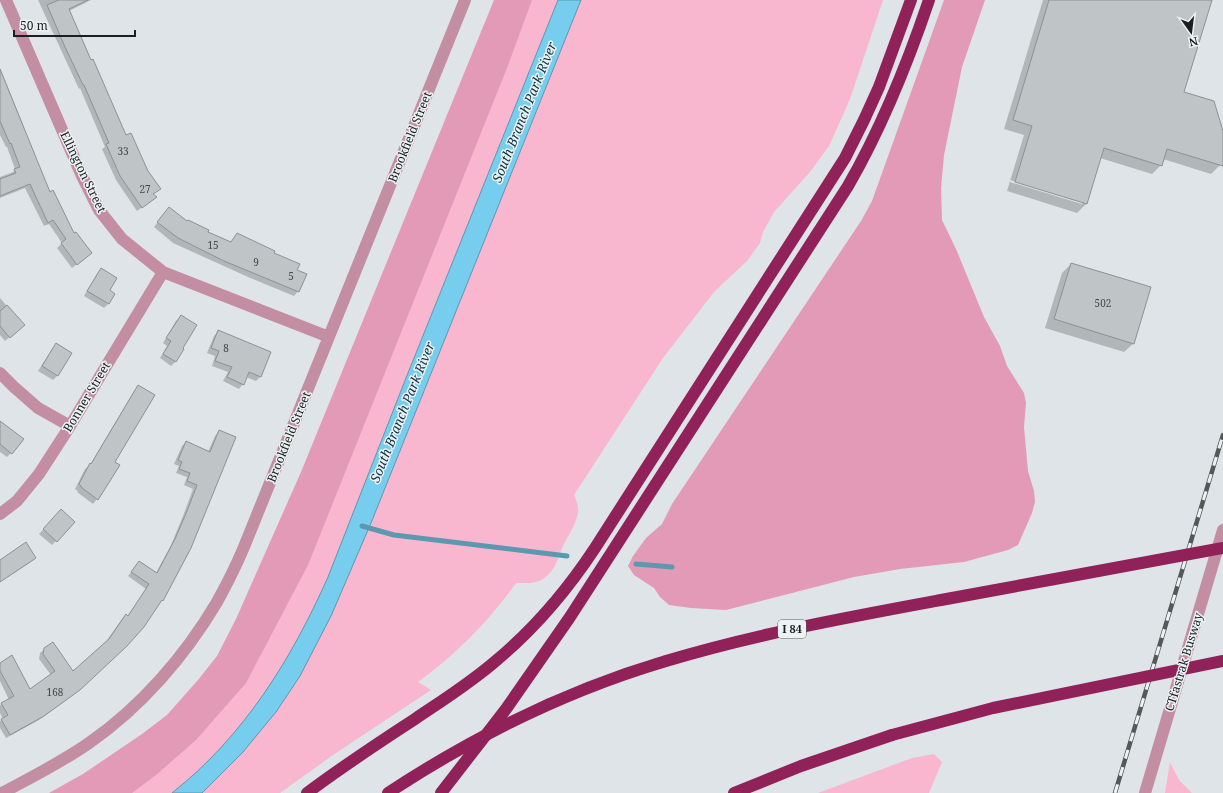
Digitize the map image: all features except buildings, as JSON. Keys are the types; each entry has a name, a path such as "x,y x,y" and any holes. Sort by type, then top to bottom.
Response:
{"highway":[{"path":"307,793 498,660 536,624 572,581 595,548 845,158 879,87 911,0"},
{"path":"441,793 506,709 581,600 848,186 867,151 892,98 930,0"},
{"name":"I 84","path":"388,793 454,753 525,716 614,678 664,661 809,625 1223,548"},
{"path":"734,793 816,761 892,735 993,708 1223,661"}],"street":[{"name":"Ellington Street","path":"6,0 82,176 99,210 122,239 162,272 329,337"},
{"name":"Brookfield Street","path":"2,793 63,760 118,721 147,692 183,652 217,602 244,547 463,1"},
{"name":"Bonner Street","path":"0,514 17,501 39,474 70,426 162,272"},
{"path":"0,373 38,408 70,426"},
{"name":"CTfastrak Busway","path":"1145,793 1223,530"}],"shaded area":[{"path":"494,0 532,0 507,68 308,565 246,683 196,740 156,775 132,793 49,793 83,774 167,715 217,656 236,619 301,472"},
{"path":"502,0 883,0 850,99 829,146 810,172 774,212 763,232 760,243 747,261 714,292 663,358 574,495 578,508 577,517 554,567 548,575 537,582 516,583 471,637 418,682 431,690 333,755 280,793 63,793 118,759 173,711 212,666 245,615"},
{"path":"944,0 985,0 962,67 944,155 941,188 942,220 956,249 984,317 1000,346 1007,366 1024,393 1026,403 1024,427 1028,471 1034,491 1035,502 1032,513 1018,545 1008,550 964,562 900,569 854,577 726,610 669,605 660,597 654,588 634,575 628,566 633,556 646,538 662,524 672,504 861,221 872,201"},
{"path":"934,754 942,762 929,793 818,793 912,758"},
{"path":"1170,762 1179,780 1192,793 1165,793"}],"water":[{"name":"South Branch Park River","path":"558,0 581,0 371,523 331,616 300,676 276,712 243,752 202,793 172,793 198,771 222,747 263,695 298,638 314,608 328,577 406,378"}],"waterway":[{"path":"362,526 394,535 567,556"},
{"path":"636,564 672,567"}],"railway":[{"path":"1115,793 1223,435"}]}
